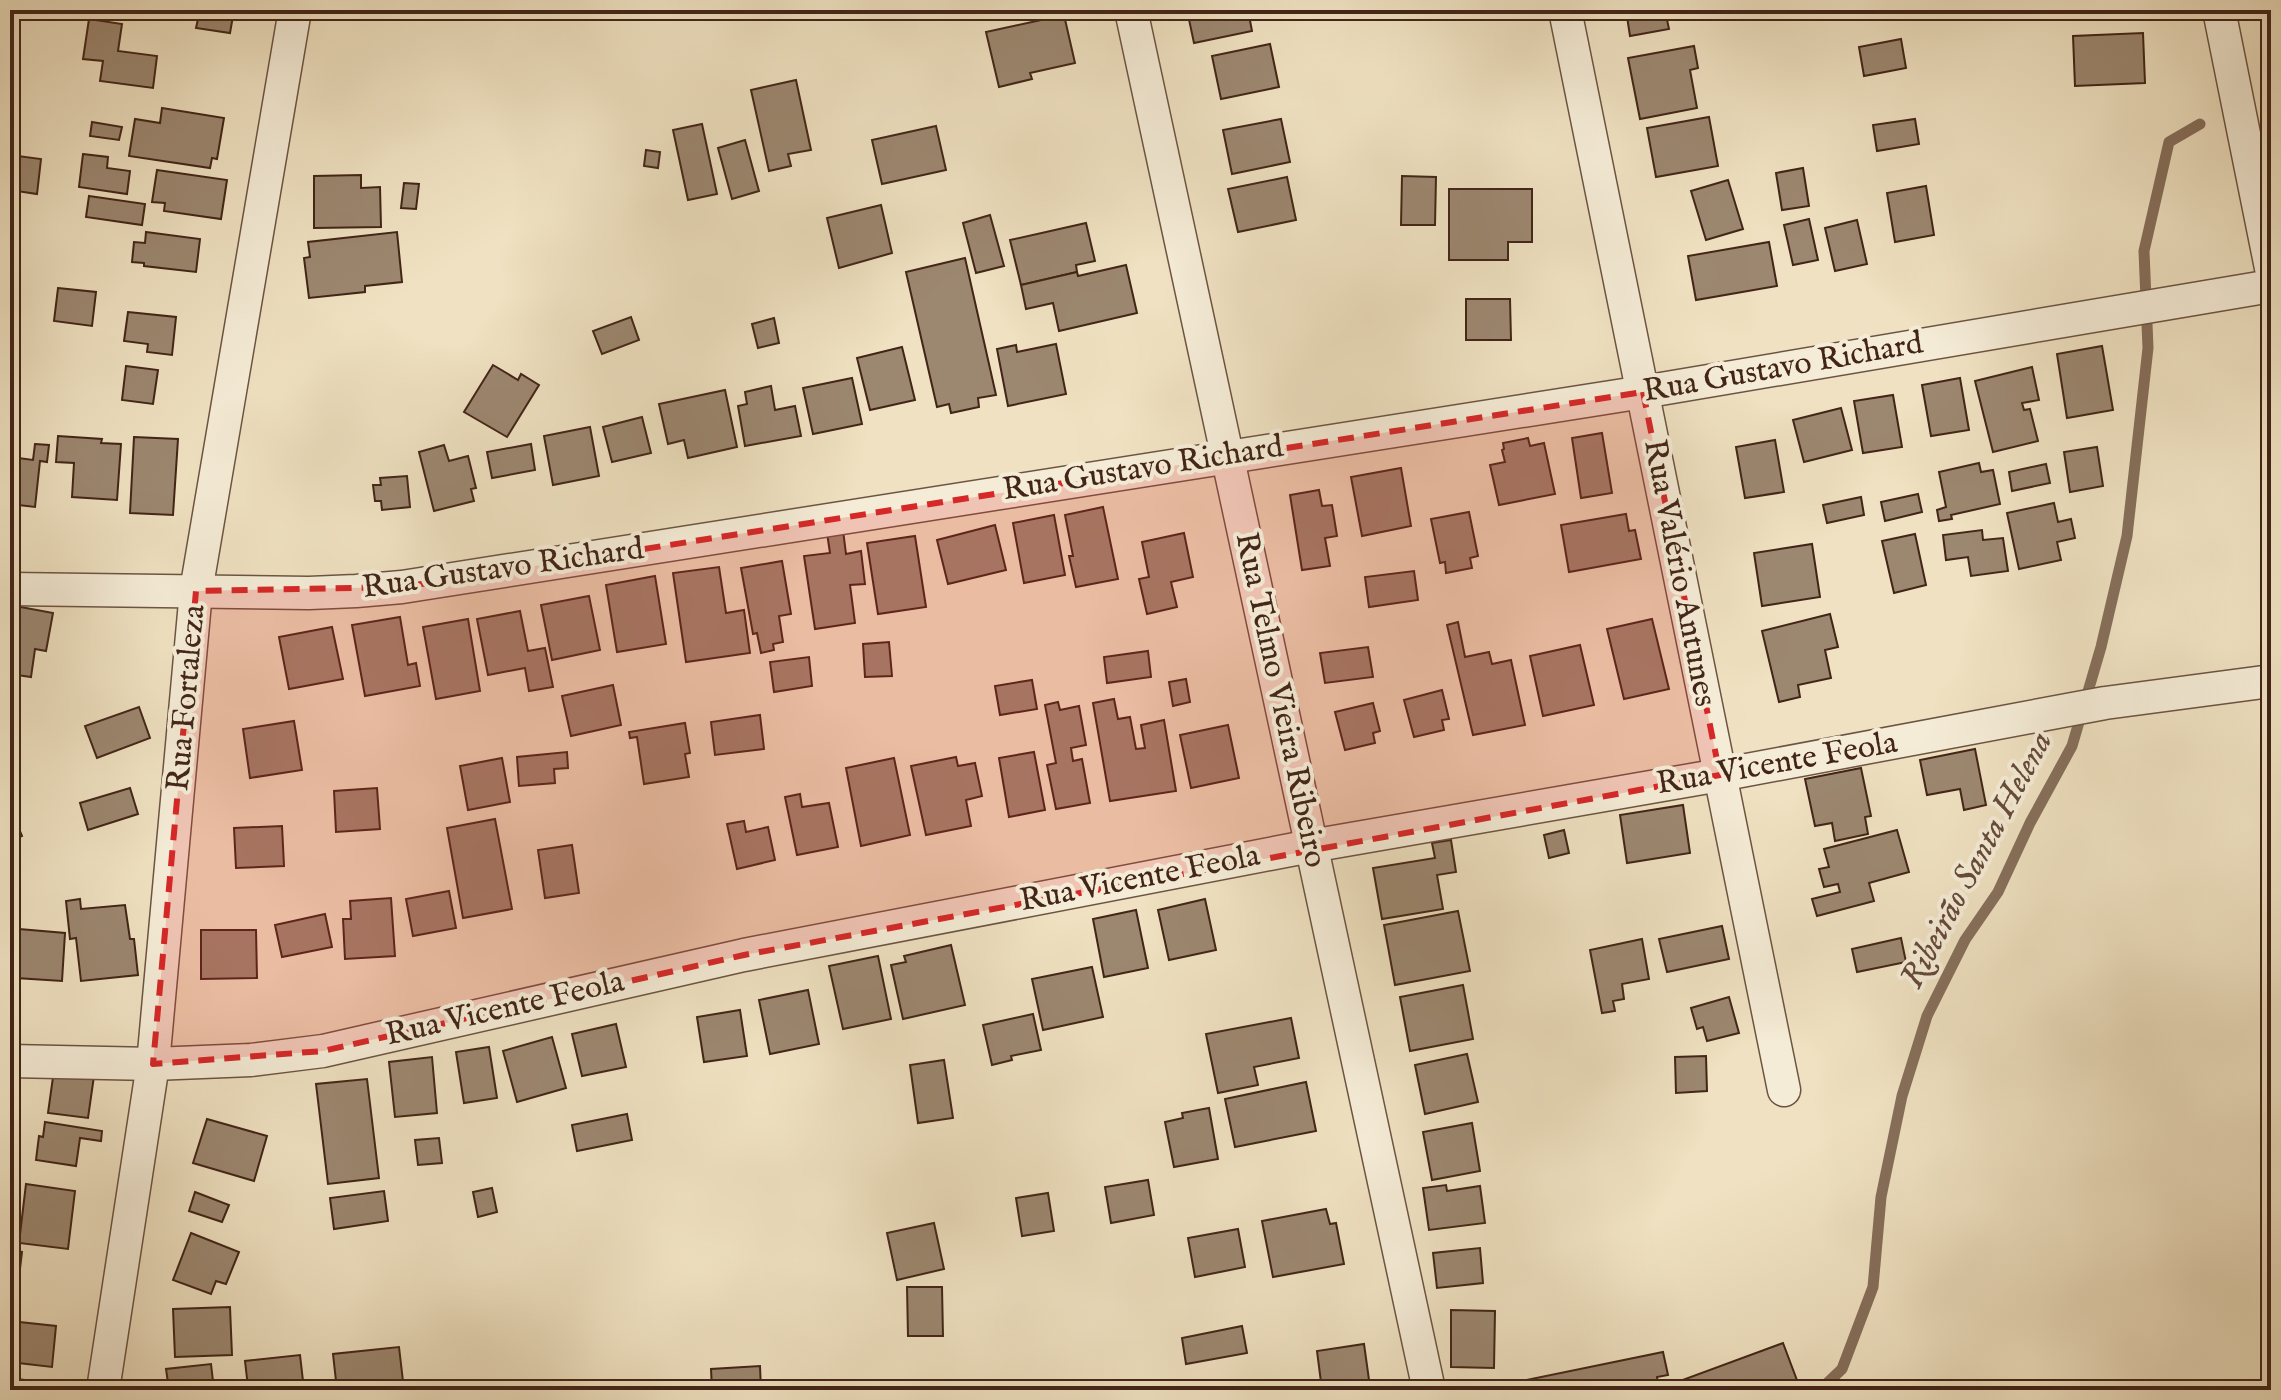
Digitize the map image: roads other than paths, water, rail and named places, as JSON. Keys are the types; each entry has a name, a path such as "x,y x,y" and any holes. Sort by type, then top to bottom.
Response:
{"street":[{"name":"Rua Fortaleza","path":"103,1390 153,1064 196,591 295,10"},
{"name":"Rua Telmo Vieira Ribeiro","path":"1131,10 1429,1390"},
{"name":"Rua Valério Antunes","path":"1565,10 1784,1090"},
{"path":"2219,10 2271,268"},
{"name":"Rua Gustavo Richard","path":"10,589 309,593 402,587 1643,392 2271,286"},
{"name":"Rua Vicente Feola","path":"10,1061 153,1064 251,1060 323,1051 744,955 1311,846 1720,775 2105,703 2271,681"}],"waterway":[{"name":"Ribeirão Santa Helena","path":"1820,1390 1842,1369 1873,1287 1881,1197 1902,1096 1927,1016 1965,940 1998,892 2030,823 2072,746 2101,647 2127,536 2148,348 2144,251 2169,142 2200,124"}]}
